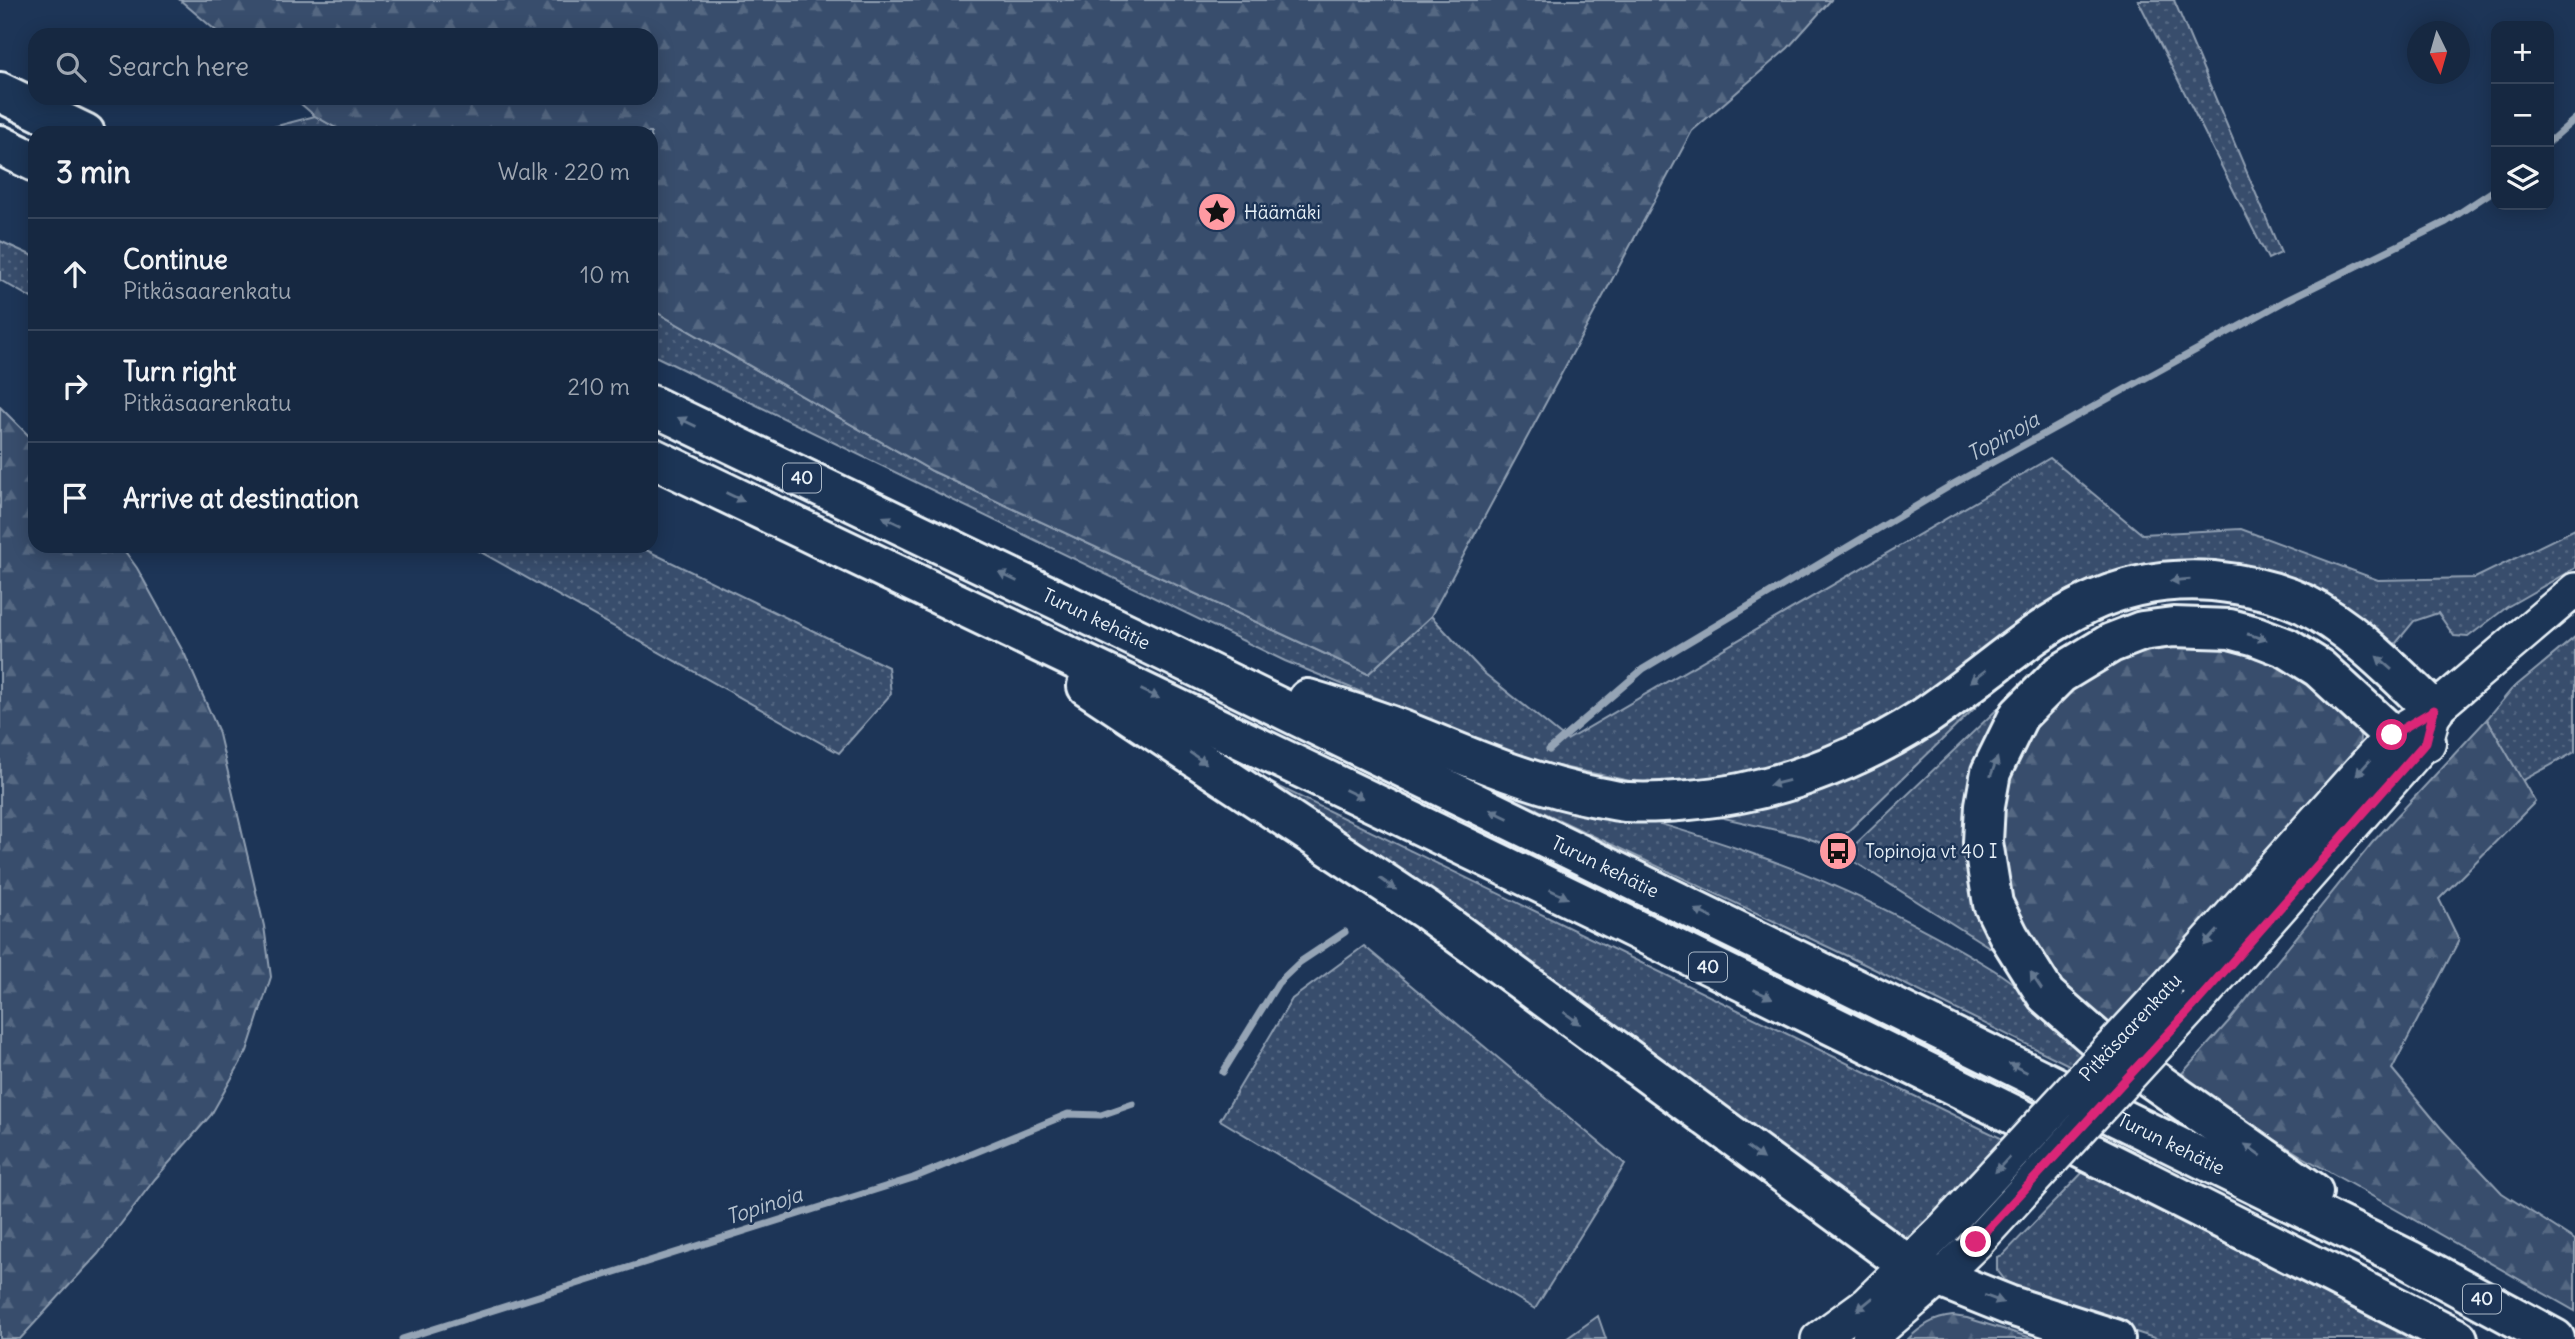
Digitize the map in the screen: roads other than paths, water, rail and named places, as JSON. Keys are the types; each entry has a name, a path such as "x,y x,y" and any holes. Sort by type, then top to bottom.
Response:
{"highway":[{"path":"0,92 70,126"},
{"path":"0,145 28,159"},
{"name":"Turun kehätie","path":"658,408 1166,652 2409,1260 2555,1339"},
{"name":"40","path":"658,460 1101,670 2172,1192 2458,1339"},
{"path":"1166,652 1394,727 1517,776 1573,792 1627,802 1738,793 1821,771 1863,752 1925,716 2021,643 2090,601 2158,582 2189,579 2258,589 2303,604 2327,618 2368,649 2417,729"},
{"path":"955,602 1416,903 1924,1272 2008,1305 2115,1339"},
{"path":"2409,1260 2101,1043 2046,995 2008,936 1993,904 1983,842 1985,805 1991,772 2019,715 2060,674 2111,643 2142,631 2173,626 2205,627 2230,629 2272,641 2417,729"}],"street":[{"name":"Pitkäsaarenkatu","path":"1869,1339 1924,1272 1944,1228 2165,989 2417,729 2575,590"},
{"name":"Pitkäsaarenkatu","path":"1818,1339 1866,1304 1976,1242 2196,1003 2417,729"}],"waterway":[{"name":"Topinoja","path":"2554,138 2575,119"},
{"name":"Topinoja","path":"1549,750 1643,669 1955,483 2285,301 2446,222 2491,192"},
{"name":"Topinoja","path":"1223,1072 1278,983 1300,962 1345,932"},
{"name":"Topinoja","path":"402,1339 913,1178 1068,1114 1101,1115 1133,1104"}],"place":[{"name":"Häämäki","path":"1217,212"},
{"name":"Topinoja vt 40 I","path":"1838,851"}]}
